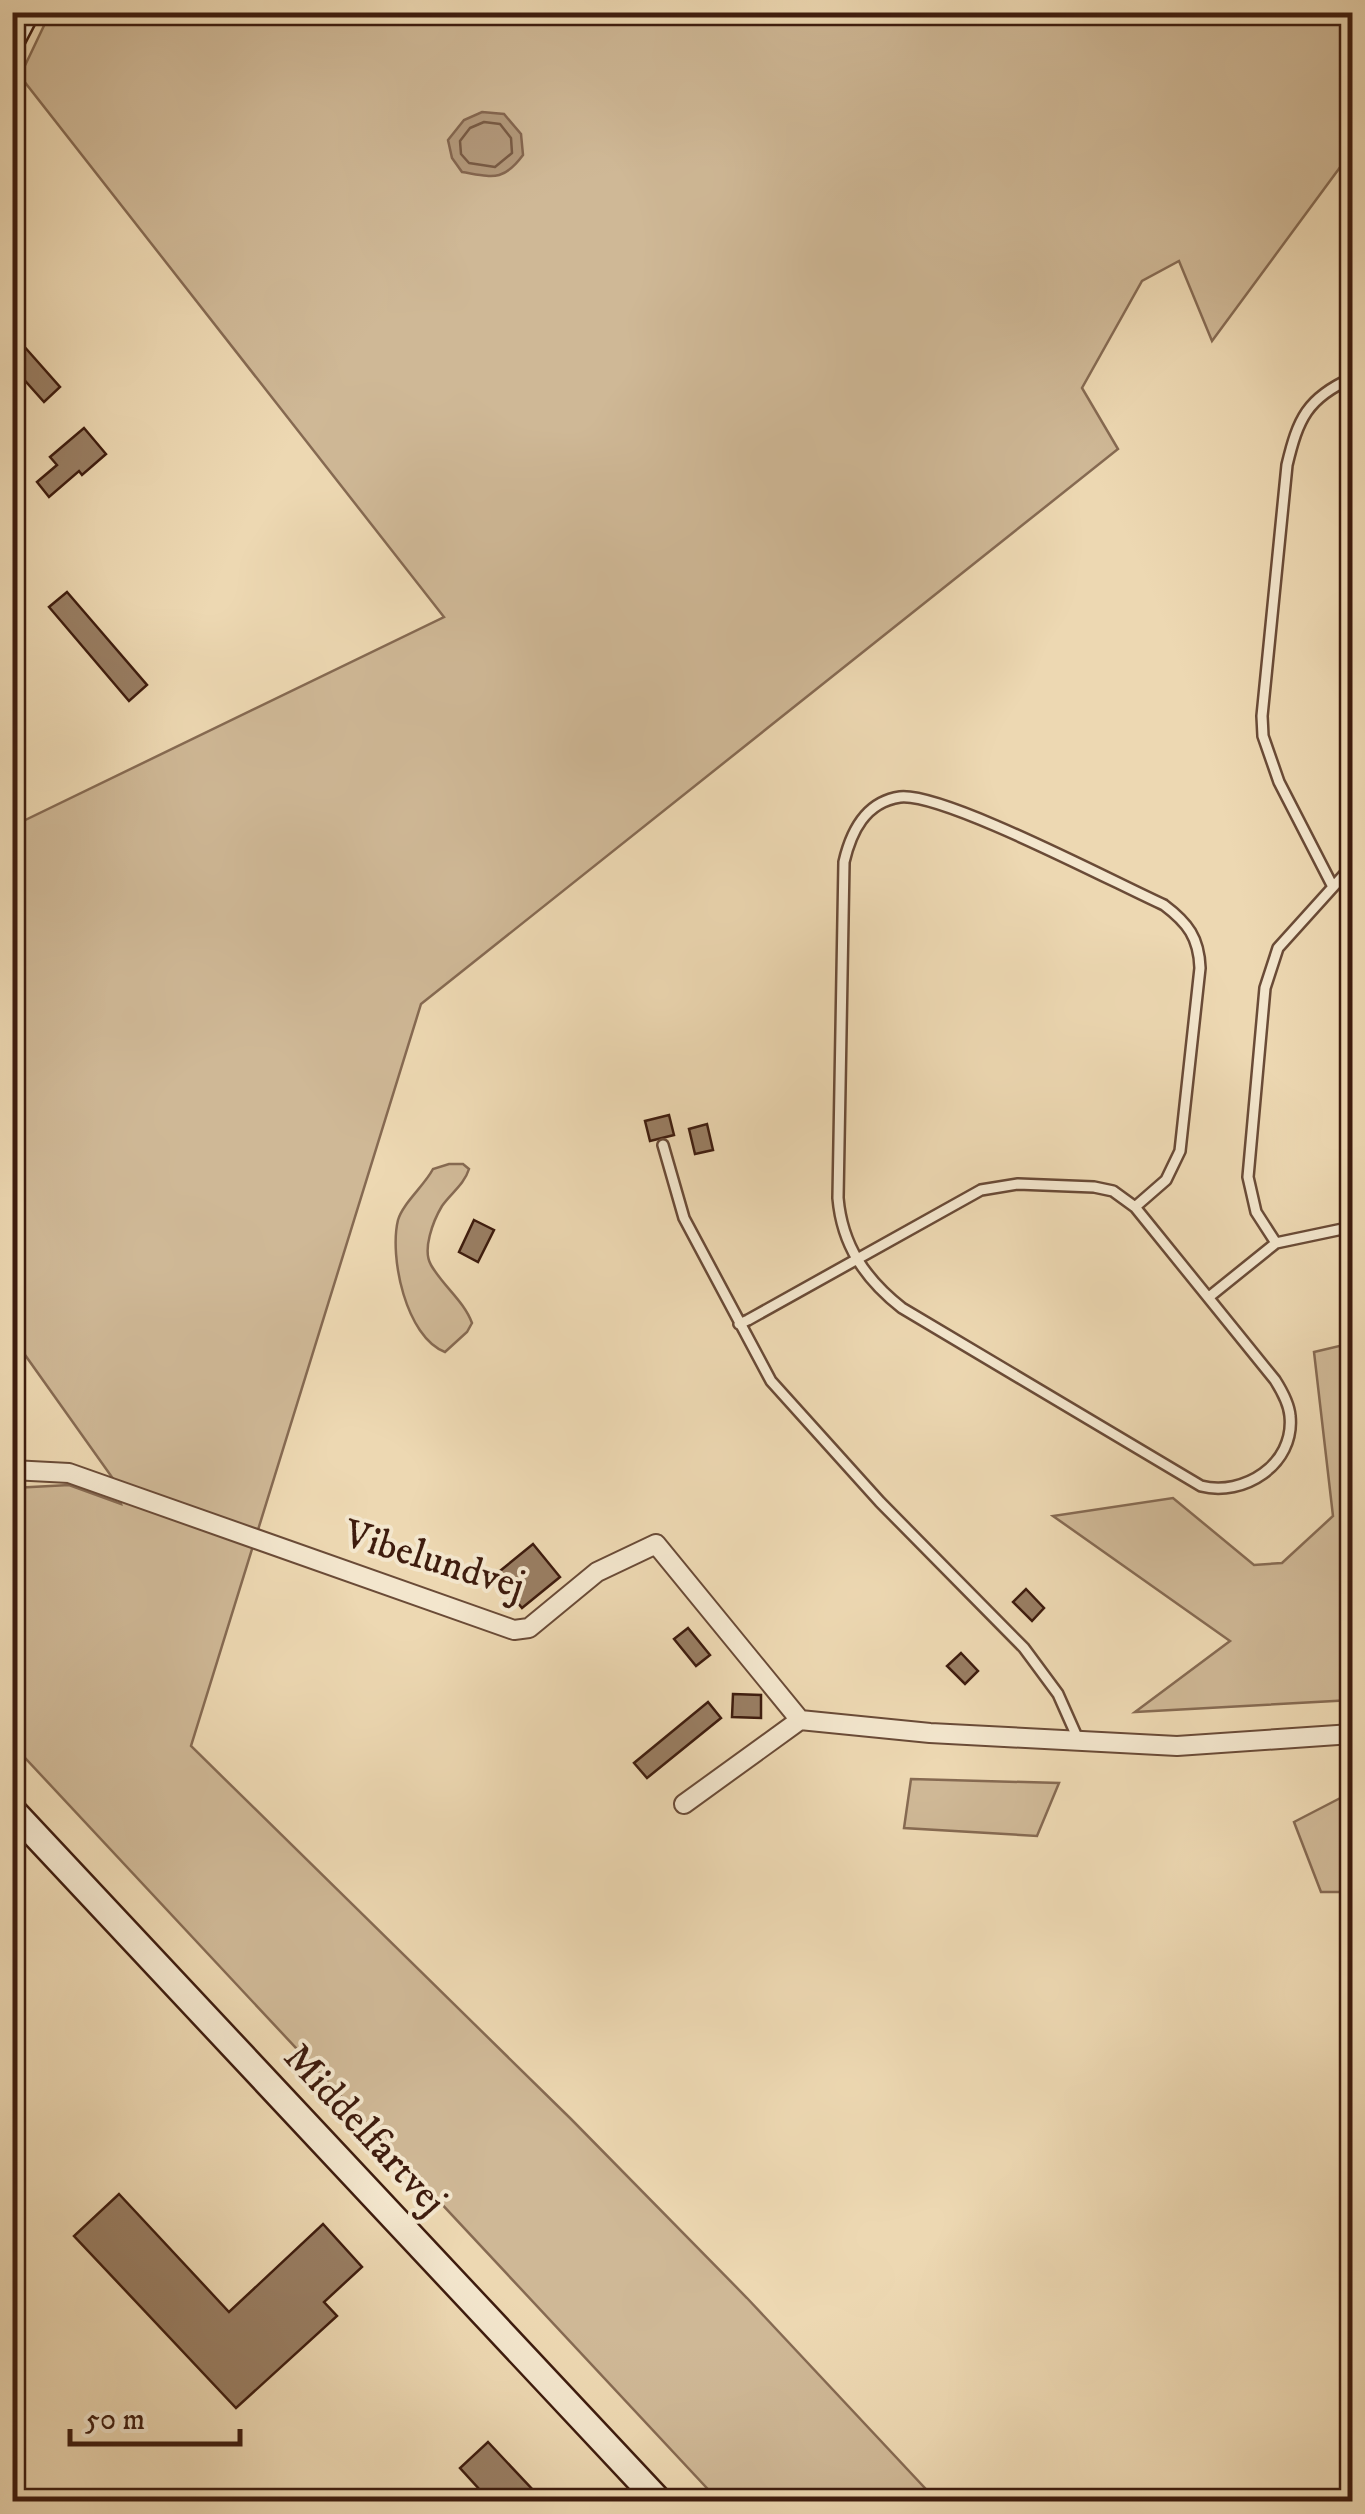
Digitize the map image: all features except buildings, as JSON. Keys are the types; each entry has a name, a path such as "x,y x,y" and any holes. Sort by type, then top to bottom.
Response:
{"main road":[{"name":"Middelfartvej","path":"12,1810 660,2502"}],"street":[{"name":"Vibelundvej","path":"12,1470 69,1473 514,1630 529,1628 597,1572 656,1544 800,1720"},
{"path":"684,1804 800,1720 930,1733 1177,1746 1352,1734"}],"lane":[{"path":"1333,886 1268,759 1262,716 1287,465 1296,426 1305,410 1352,378"},
{"path":"740,1324 856,1258 981,1190 1018,1184 1094,1187 1112,1192 1135,1207 1276,1380 1286,1399 1289,1436 1273,1466 1259,1478 1229,1489 1200,1486 902,1308 878,1290 856,1258 840,1225 838,1198 844,862 850,833 859,820 886,800 918,798 956,809 1164,906 1182,918 1193,932 1200,950 1200,968 1180,1151 1166,1180 1135,1207"},
{"path":"1276,1243 1256,1212 1248,1177 1265,988 1278,948 1352,866"},
{"path":"663,1145 684,1218 782,1398 1024,1648 1058,1694 1080,1742"},
{"path":"1209,1296 1276,1243 1352,1227"}],"shaded area":[{"path":"50,13 1352,13 1352,151 1212,341 1179,261 1142,281 1082,388 1118,449 421,1004 191,1746 571,2119 747,2298 937,2501 719,2501 13,1745 13,1488 69,1485 121,1504 114,1480 13,1338 13,826 444,617 20,76"},
{"path":"463,1164 469,1169 435,1219 428,1244 429,1259 472,1323 445,1352 431,1344 411,1313 399,1274 396,1236 398,1220 409,1201 433,1169"},
{"path":"1352,1343 1352,1700 1135,1712 1230,1641 1053,1516 1173,1498 1254,1565 1282,1563 1333,1516 1314,1352"},
{"path":"911,1779 1059,1783 1037,1836 904,1828"},
{"path":"1352,1792 1352,1892 1321,1892 1294,1822"}],"water":[{"path":"482,112 504,114 521,134 523,155 503,174 462,172 452,158 448,140 464,120"}]}
